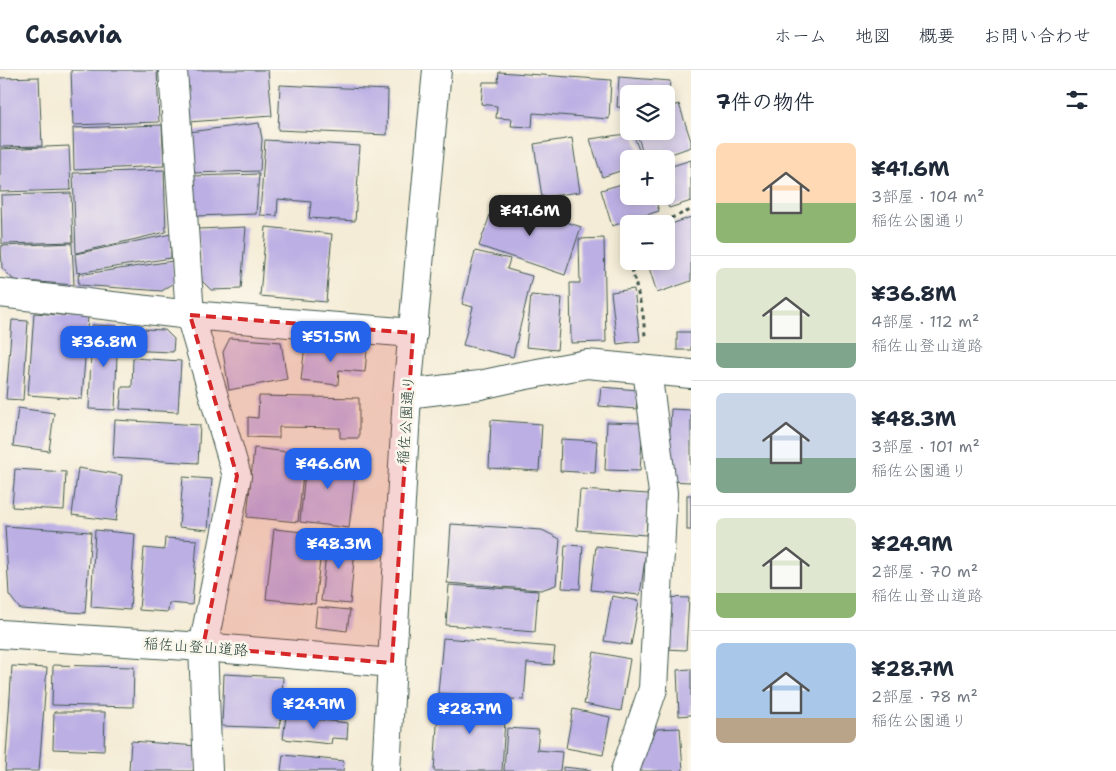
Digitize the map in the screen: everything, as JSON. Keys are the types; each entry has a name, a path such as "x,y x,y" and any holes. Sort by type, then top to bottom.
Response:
{"street":[{"path":"173,70 190,315 237,476 203,647 208,771"},
{"name":"稲佐公園通り","path":"386,771 407,394 437,70"},
{"path":"0,293 190,315 413,332"},
{"path":"407,394 480,385 588,364 691,374"},
{"path":"625,771 653,688 663,493 647,370"},
{"name":"稲佐山登山道路","path":"0,634 203,647 392,663"}],"path":[{"path":"675,216 691,210"},
{"path":"632,270 643,314 647,370"}],"highlighted area":[{"path":"190,315 413,333 392,663 203,647 237,476"}],"building":[{"path":"71,70 157,70 159,122 73,125"},
{"path":"184,70 268,70 272,116 188,122"},
{"path":"499,72 611,80 609,119 533,113 532,127 511,126 512,119 496,118 497,106 481,104 483,82 498,82"},
{"path":"39,77 42,146 0,147 0,78"},
{"path":"619,77 670,81 670,85 620,85 620,107 617,107"},
{"path":"280,85 388,90 387,135 278,130"},
{"path":"679,104 691,141 691,147 675,153 675,150 642,150 639,140 675,140 675,105"},
{"path":"259,123 262,139 260,171 193,173 189,132"},
{"path":"162,125 164,166 74,170 73,128"},
{"path":"620,135 620,140 635,140 639,150 620,150 620,171 602,177 590,139"},
{"path":"572,138 580,192 542,197 534,144"},
{"path":"265,140 360,146 355,221 309,218 311,202 278,199 277,216 260,215"},
{"path":"69,146 71,190 0,192 0,149"},
{"path":"691,160 691,201 669,208 668,205 675,205 675,165"},
{"path":"164,170 166,232 76,253 73,173"},
{"path":"259,174 256,214 195,216 193,176"},
{"path":"620,185 620,205 657,205 659,211 646,215 620,215 620,223 612,226 601,190"},
{"path":"71,193 73,242 2,244 1,195"},
{"path":"496,198 581,227 565,275 479,246"},
{"path":"691,217 691,281 657,293 650,270 675,270 675,223"},
{"path":"246,227 241,289 211,290 202,281 198,229"},
{"path":"266,227 332,234 326,302 260,296"},
{"path":"171,234 171,258 77,273 75,254"},
{"path":"604,238 606,342 571,343 570,283 580,283 579,239"},
{"path":"72,243 74,285 14,280 2,268 1,246"},
{"path":"475,251 510,259 507,269 532,276 513,357 463,345 473,307 462,304"},
{"path":"173,261 174,283 162,291 79,285 78,275"},
{"path":"634,289 640,341 617,344 611,292"},
{"path":"531,295 562,298 557,350 526,347"},
{"path":"34,313 88,317 82,399 28,395"},
{"path":"12,320 28,321 23,400 6,399"},
{"path":"92,325 118,326 115,410 89,409"},
{"path":"122,328 165,330 174,339 173,352 121,350"},
{"path":"677,332 691,332 691,350 677,350"},
{"path":"230,338 281,342 287,379 229,390 223,352"},
{"path":"305,344 367,350 365,372 339,370 338,385 301,381"},
{"path":"133,358 181,361 178,412 120,409 122,387 132,387"},
{"path":"601,387 638,390 636,409 599,406"},
{"path":"259,396 359,398 359,438 340,438 340,428 279,427 279,438 248,437 248,417 258,418"},
{"path":"18,408 54,413 49,451 13,446"},
{"path":"671,409 691,410 691,482 667,481"},
{"path":"115,420 200,425 198,463 113,458"},
{"path":"491,420 542,424 539,471 489,468"},
{"path":"607,422 643,423 640,471 605,470"},
{"path":"561,439 597,441 595,473 560,471"},
{"path":"254,448 305,454 298,522 247,517"},
{"path":"307,452 357,457 349,528 300,522"},
{"path":"78,468 122,475 116,521 72,515"},
{"path":"15,469 66,472 64,510 12,507"},
{"path":"183,477 212,479 208,530 179,527"},
{"path":"580,490 649,494 646,535 577,530"},
{"path":"687,495 691,495 691,530 687,530"},
{"path":"451,524 542,530 560,539 556,585 541,590 447,583"},
{"path":"5,526 91,532 85,613 20,609 9,595"},
{"path":"274,529 323,534 315,604 266,599"},
{"path":"95,530 135,534 130,610 91,607"},
{"path":"328,535 356,538 350,604 321,601"},
{"path":"165,538 197,540 192,605 169,603 168,612 139,610 144,548 164,550"},
{"path":"565,545 583,546 580,589 562,588"},
{"path":"596,546 646,552 640,595 591,590"},
{"path":"449,585 538,591 535,632 446,625"},
{"path":"612,596 639,601 631,645 604,641"},
{"path":"665,597 689,598 686,650 663,649"},
{"path":"317,607 350,610 347,631 315,627"},
{"path":"443,638 555,647 553,665 527,663 524,700 438,693"},
{"path":"594,652 630,659 621,711 584,704"},
{"path":"53,665 134,667 133,707 52,705"},
{"path":"12,666 47,668 39,771 5,771"},
{"path":"691,669 691,715 679,716 677,670"},
{"path":"224,674 283,677 280,728 222,726"},
{"path":"439,696 506,700 502,771 434,771"},
{"path":"573,709 610,717 603,755 566,748"},
{"path":"54,712 105,712 104,751 53,749"},
{"path":"286,716 348,723 347,739 332,738 331,744 283,739"},
{"path":"507,728 539,730 537,750 562,752 560,771 504,771"},
{"path":"680,728 683,771 633,771 657,729"},
{"path":"131,741 197,746 195,771 129,771"},
{"path":"283,755 344,761 343,771 281,771"},
{"path":"563,767 591,770 591,771 563,771"}]}
